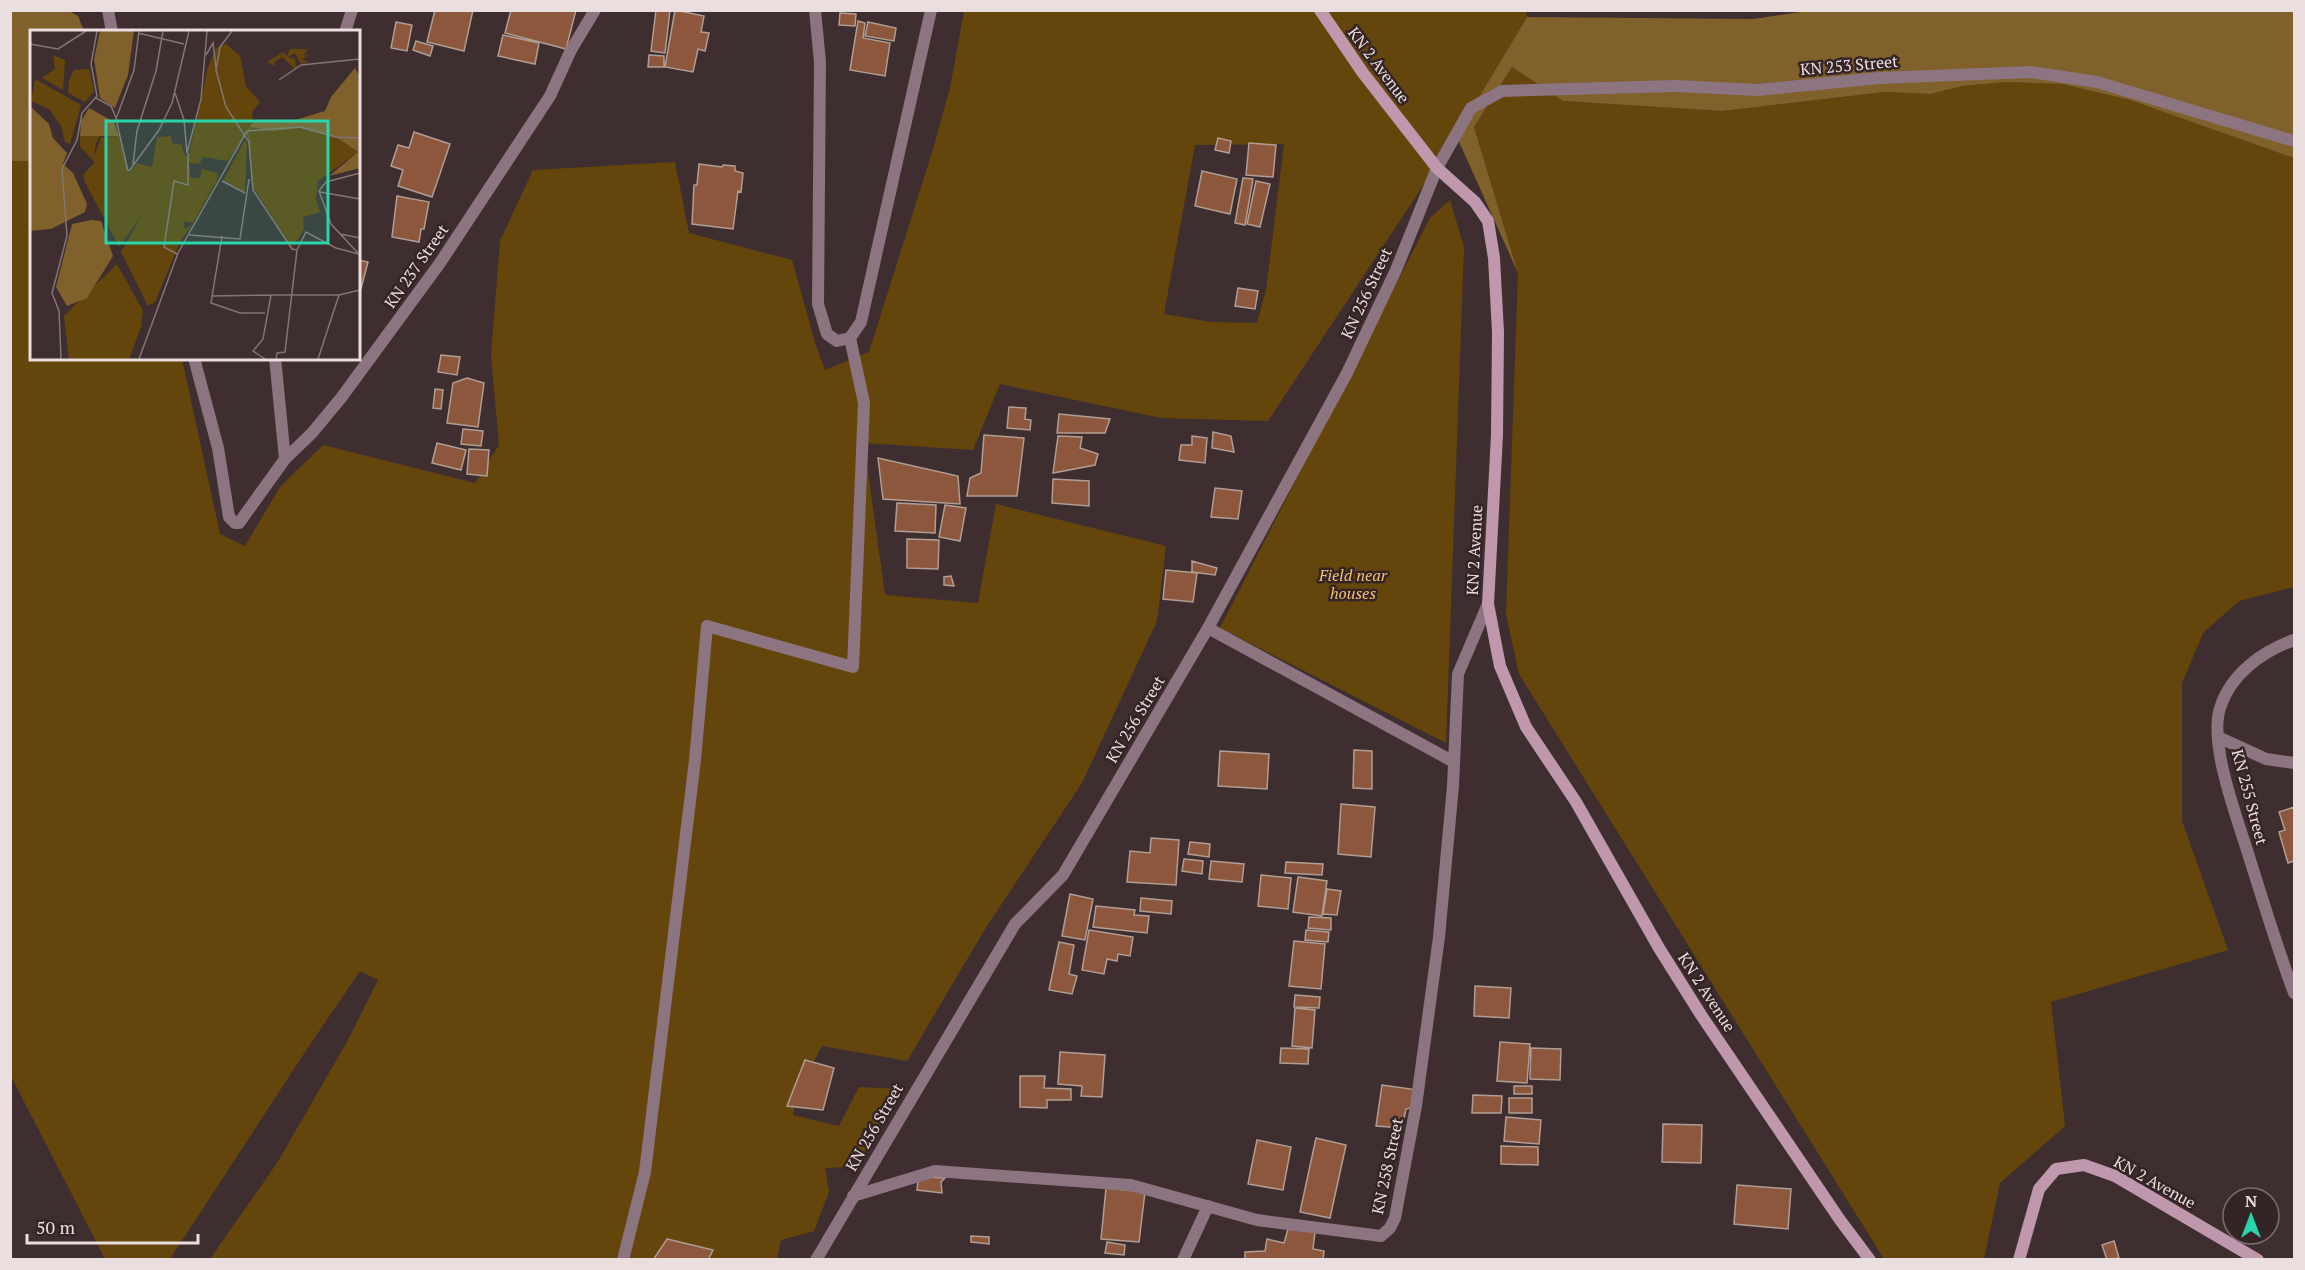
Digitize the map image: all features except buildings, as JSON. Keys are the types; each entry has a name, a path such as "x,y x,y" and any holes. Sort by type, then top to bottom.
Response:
{"main road":[{"name":"KN 2 Avenue","path":"1320,10 1363,73 1437,168 1475,202 1488,221 1494,258 1498,332 1497,435 1488,604 1500,666 1526,728 1576,802 1659,948 1701,1015 1840,1220 1870,1260"},
{"name":"KN 2 Avenue","path":"2019,1260 2039,1189 2056,1169 2084,1165 2115,1176 2258,1260"}],"street":[{"path":"108,10 112,30"},
{"path":"346,30 352,10"},
{"name":"KN 237 Street","path":"195,360 218,448 230,517 235,523 239,523 285,459 312,433 341,398 440,263 550,96 572,50 595,10"},
{"path":"815,10 820,62 818,304 827,334 837,341 850,338 861,322 931,10"},
{"name":"KN 253 Street","path":"1437,168 1471,108 1502,91 1676,86 1757,90 1879,78 2031,72 2097,82 2295,141"},
{"name":"KN 256 Street","path":"816,1260 1015,924 1063,875 1208,628 1347,373 1396,270 1437,168"},
{"path":"623,1260 645,1172 695,760 707,626 853,667 864,403 850,338"},
{"path":"275,360 285,459"},
{"name":"KN 258 Street","path":"853,1196 935,1171 1131,1185 1257,1220 1381,1236 1390,1228 1395,1218 1416,1106 1433,984 1448,852 1458,674 1488,604"},
{"path":"1208,628 1454,762"},
{"name":"KN 255 Street","path":"2295,640 2253,661 2231,683 2219,710 2218,737 2235,811 2280,956 2295,993"},
{"path":"2218,737 2266,759 2295,763"},
{"path":"1184,1260 1208,1206"}],"green space":[{"path":"964,11 1526,11 1527,17 1451,143 1268,421 1161,418 1000,384 973,450 864,443 885,595 978,603 996,504 1166,546 1157,621 1082,783 985,929 907,1061 822,1046 797,1094 793,1115 839,1126 859,1087 899,1089 866,1150 848,1167 825,1168 829,1192 814,1231 781,1240 777,1259 210,1259 277,1163 348,1040 378,980 360,971 170,1259 105,1259 11,1076 11,161 30,161 30,360 182,360 220,534 245,546 280,487 323,445 475,483 499,445 491,355 500,241 533,170 675,162 689,233 792,260 825,370 869,352 950,88","holes":["1284,144 1266,290 1257,323 1211,322 1164,314 1195,145"]},
{"path":"1512,67 1563,101 1722,111 1885,92 1931,94 1962,86 2007,82 2062,84 2130,100 2294,158 2294,587 2239,601 2203,633 2182,683 2182,821 2228,950 2051,1002 2065,1126 2000,1183 1984,1259 1884,1259 1519,674 1506,614 1518,273 1474,127"},
{"name":"Field near houses","path":"1450,200 1464,247 1446,743 1220,628 1430,218"}],"shaded area":[{"path":"1814,10 2294,11 2294,158 2130,100 2062,84 2007,82 1962,86 1931,94 1885,92 1722,111 1563,101 1512,67 1474,127 1518,273 1456,135 1527,17 1753,19"},
{"path":"10,11 69,11 78,16 84,30 30,30 30,161 11,161"}]}
